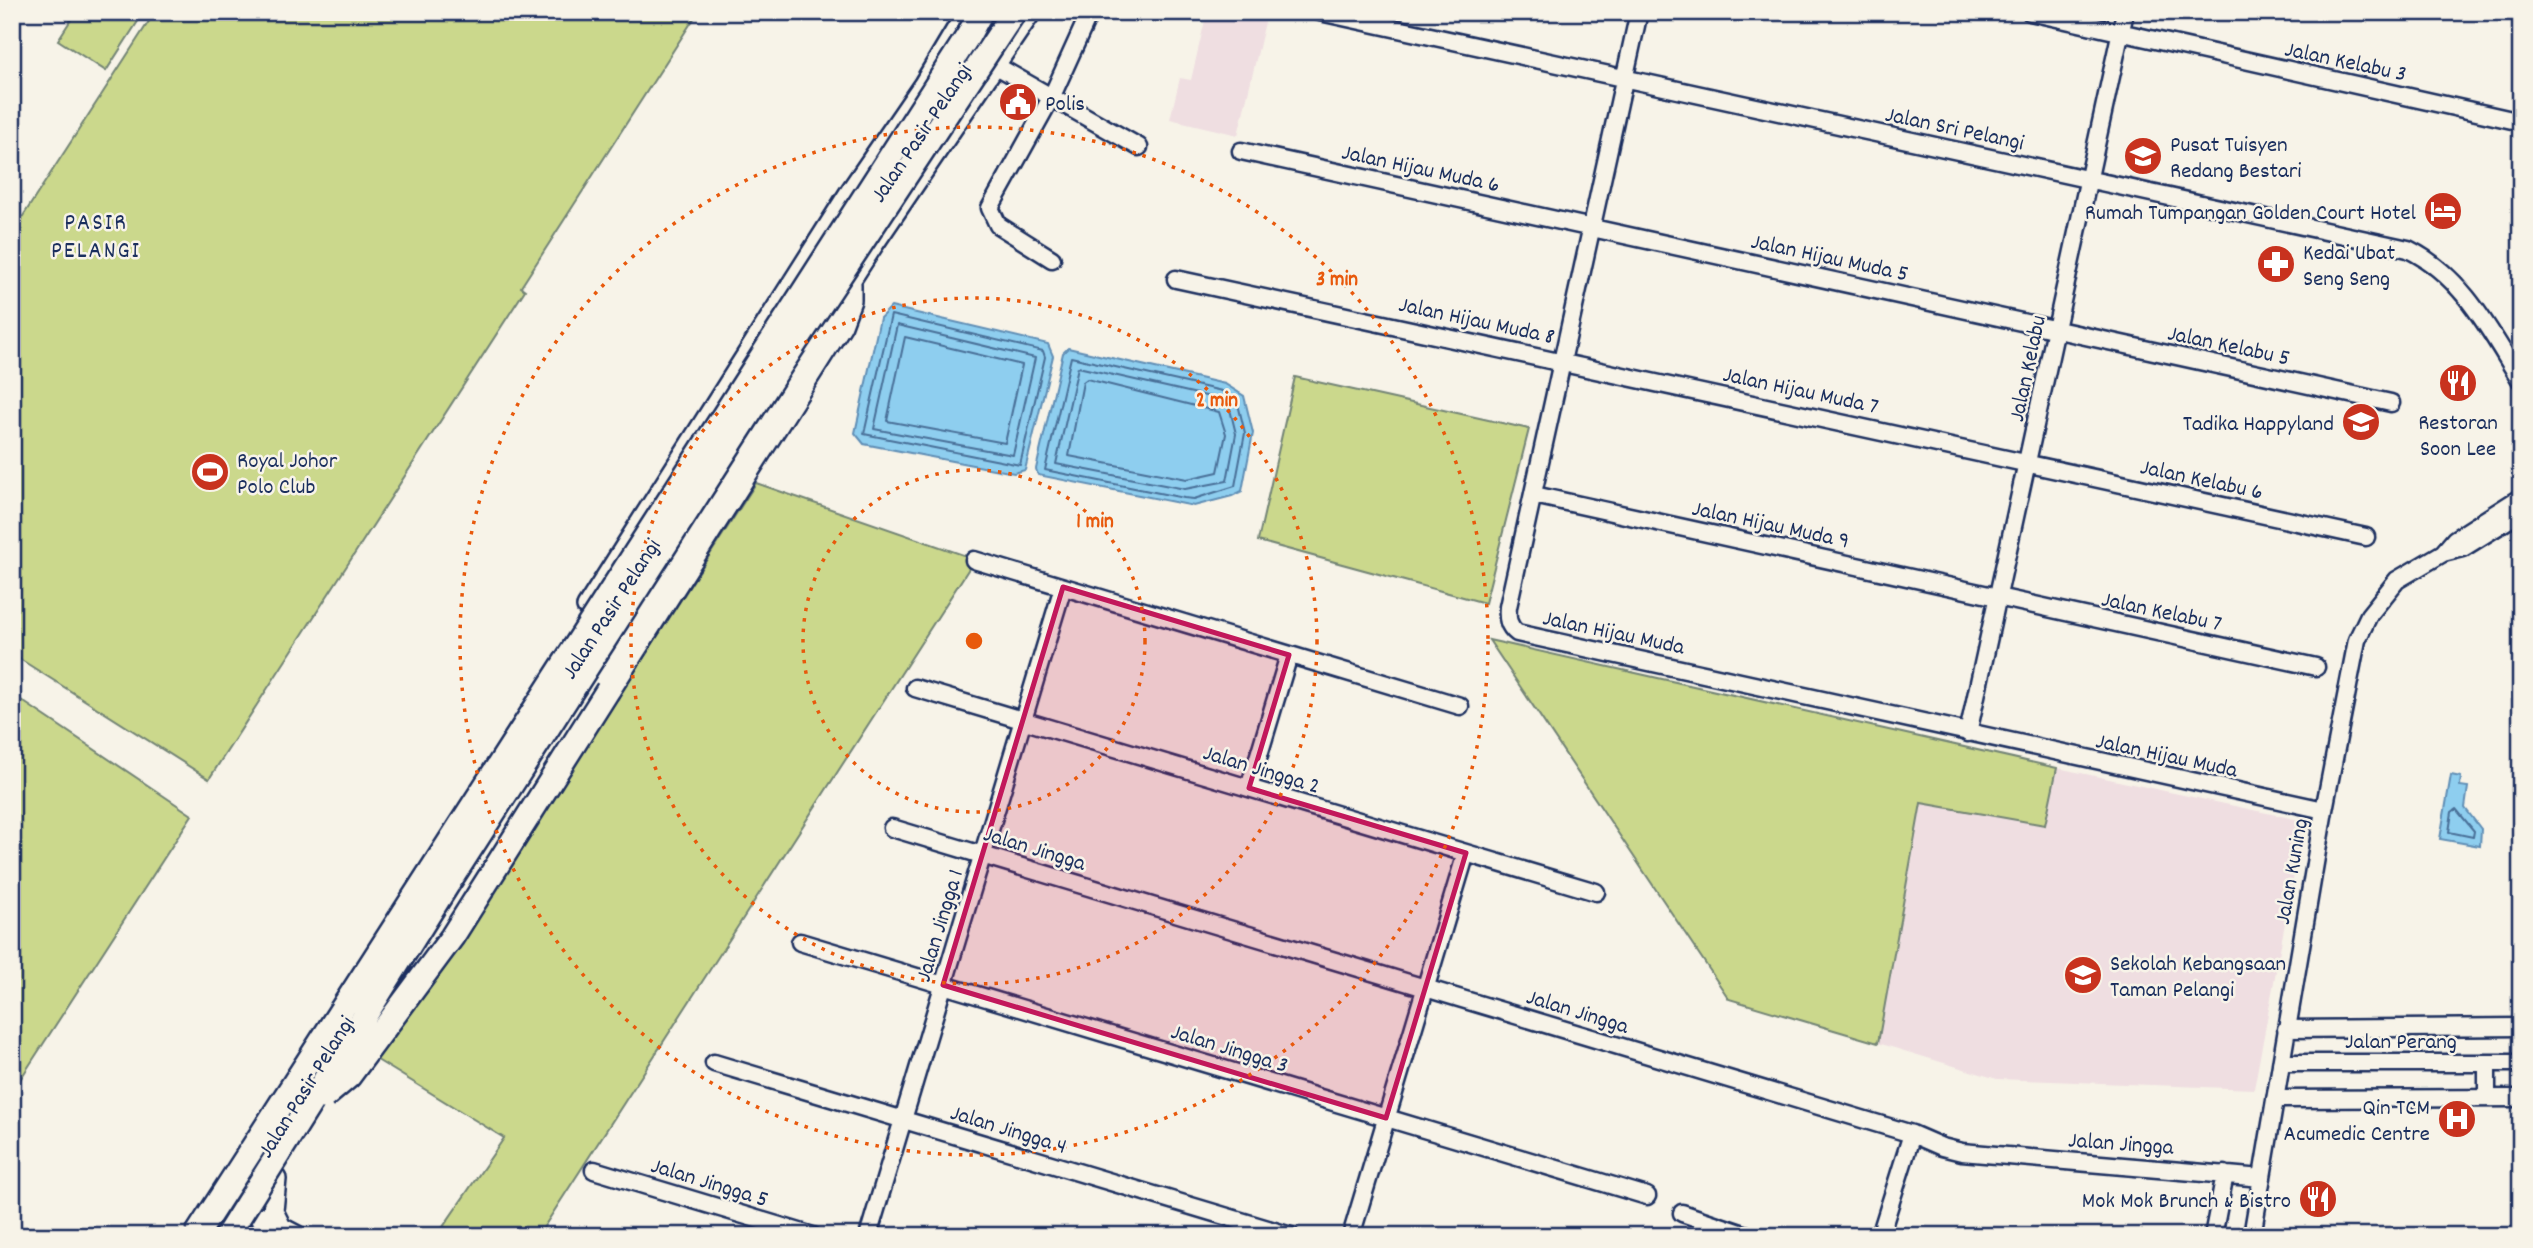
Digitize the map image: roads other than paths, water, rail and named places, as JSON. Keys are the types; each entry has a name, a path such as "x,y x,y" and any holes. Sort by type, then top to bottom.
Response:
{"highway":[{"path":"194,1236 981,12"},
{"path":"238,1235 308,1111 447,884 767,386 1014,12"},
{"path":"308,1111 349,1076 453,937 840,324 849,300 849,285"}],"main road":[{"name":"Jalan Pasir Pelangi","path":"194,1236 296,1062 852,188 967,12"},
{"name":"Jalan Pasir Pelangi","path":"238,1235 422,945 849,285 1031,12"},
{"path":"276,1179 274,1211 290,1233"},
{"path":"219,1195 290,1233"},
{"path":"206,1215 238,1235"}],"street":[{"path":"1052,259 998,225 990,208 1052,96 1090,12"},
{"name":"Jalan Sri Pelangi","path":"1320,12 2408,249 2441,269 2469,299 2521,381"},
{"name":"Jalan Hijau Muda","path":"1639,12 1508,607 1509,623 1517,633 2324,810"},
{"name":"Jalan Kelabu 3","path":"2030,12 2521,122"},
{"name":"Jalan Kelabu","path":"1968,733 2058,330 2125,12"},
{"path":"951,39 1139,147"},
{"name":"Jalan Hijau Muda 6","path":"1241,151 1592,227"},
{"name":"Jalan Hijau Muda 5","path":"1592,227 2058,330"},
{"name":"Jalan Hijau Muda 8","path":"1176,279 1563,360"},
{"name":"Jalan Kelabu 5","path":"2058,330 2390,403"},
{"name":"Jalan Hijau Muda 7","path":"1563,360 2028,463"},
{"name":"Jalan Kelabu 6","path":"2028,463 2366,537"},
{"name":"Jalan Hijau Muda 9","path":"1534,495 1998,597"},
{"name":"Jalan Kuning","path":"2443,553 2455,539 2521,496"},
{"name":"Jalan Kuning","path":"2252,1236 2324,810 2348,674 2357,640 2369,615 2397,580 2443,553 2463,548 2521,513"},
{"path":"974,560 1460,706"},
{"name":"Jalan Jingga 1","path":"868,1236 1063,587"},
{"name":"Jalan Kelabu 7","path":"1998,597 2316,667"},
{"path":"1248,788 1289,655"},
{"name":"Jalan Jingga 2","path":"915,688 1596,892"},
{"name":"Jalan Jingga","path":"892,828 1912,1134 1942,1147 1962,1152 2262,1178"},
{"path":"1351,1236 1466,853"},
{"name":"Jalan Jingga 3","path":"800,942 1647,1196"},
{"name":"Jalan Perang","path":"2286,1029 2521,1027"},
{"name":"Jalan Jingga 4","path":"714,1063 1291,1236"},
{"name":"Jalan Perang","path":"2281,1063 2521,1063"},
{"path":"2487,1063 2487,1098"},
{"path":"2274,1099 2521,1098"},
{"path":"1880,1236 1912,1134"},
{"name":"Jalan Jingga 5","path":"594,1170 813,1236"},
{"path":"2213,1236 2225,1174"},
{"path":"1682,1213 1750,1236"}],"water":[{"path":"891,307 1048,344 1053,356 1025,470 1014,473 864,444 855,433 880,318"},
{"path":"1068,348 1225,384 1244,396 1253,433 1242,491 1194,506 1038,475 1036,469 1063,353"},
{"path":"2451,775 2461,777 2460,786 2468,787 2465,808 2481,829 2480,846 2440,839"}],"place":[{"name":"Polis","path":"1018,102"},
{"name":"Pusat Tuisyen Redang Bestari","path":"2143,156"},
{"name":"Rumah Tumpangan Golden Court Hotel","path":"2443,211"},
{"name":"Kedai Ubat Seng Seng","path":"2276,264"},
{"name":"Restoran Soon Lee","path":"2458,383"},
{"name":"Tadika Happyland","path":"2361,422"},
{"name":"Royal Johor Polo Club","path":"210,472"},
{"name":"Sekolah Kebangsaan Taman Pelangi","path":"2083,975"},
{"name":"Qin TCM Acumedic Centre","path":"2457,1119"},
{"name":"Mok Mok Brunch & Bistro","path":"2318,1199"}],"district":[{"name":"PASIR PELANGI","path":"96,235"}]}
